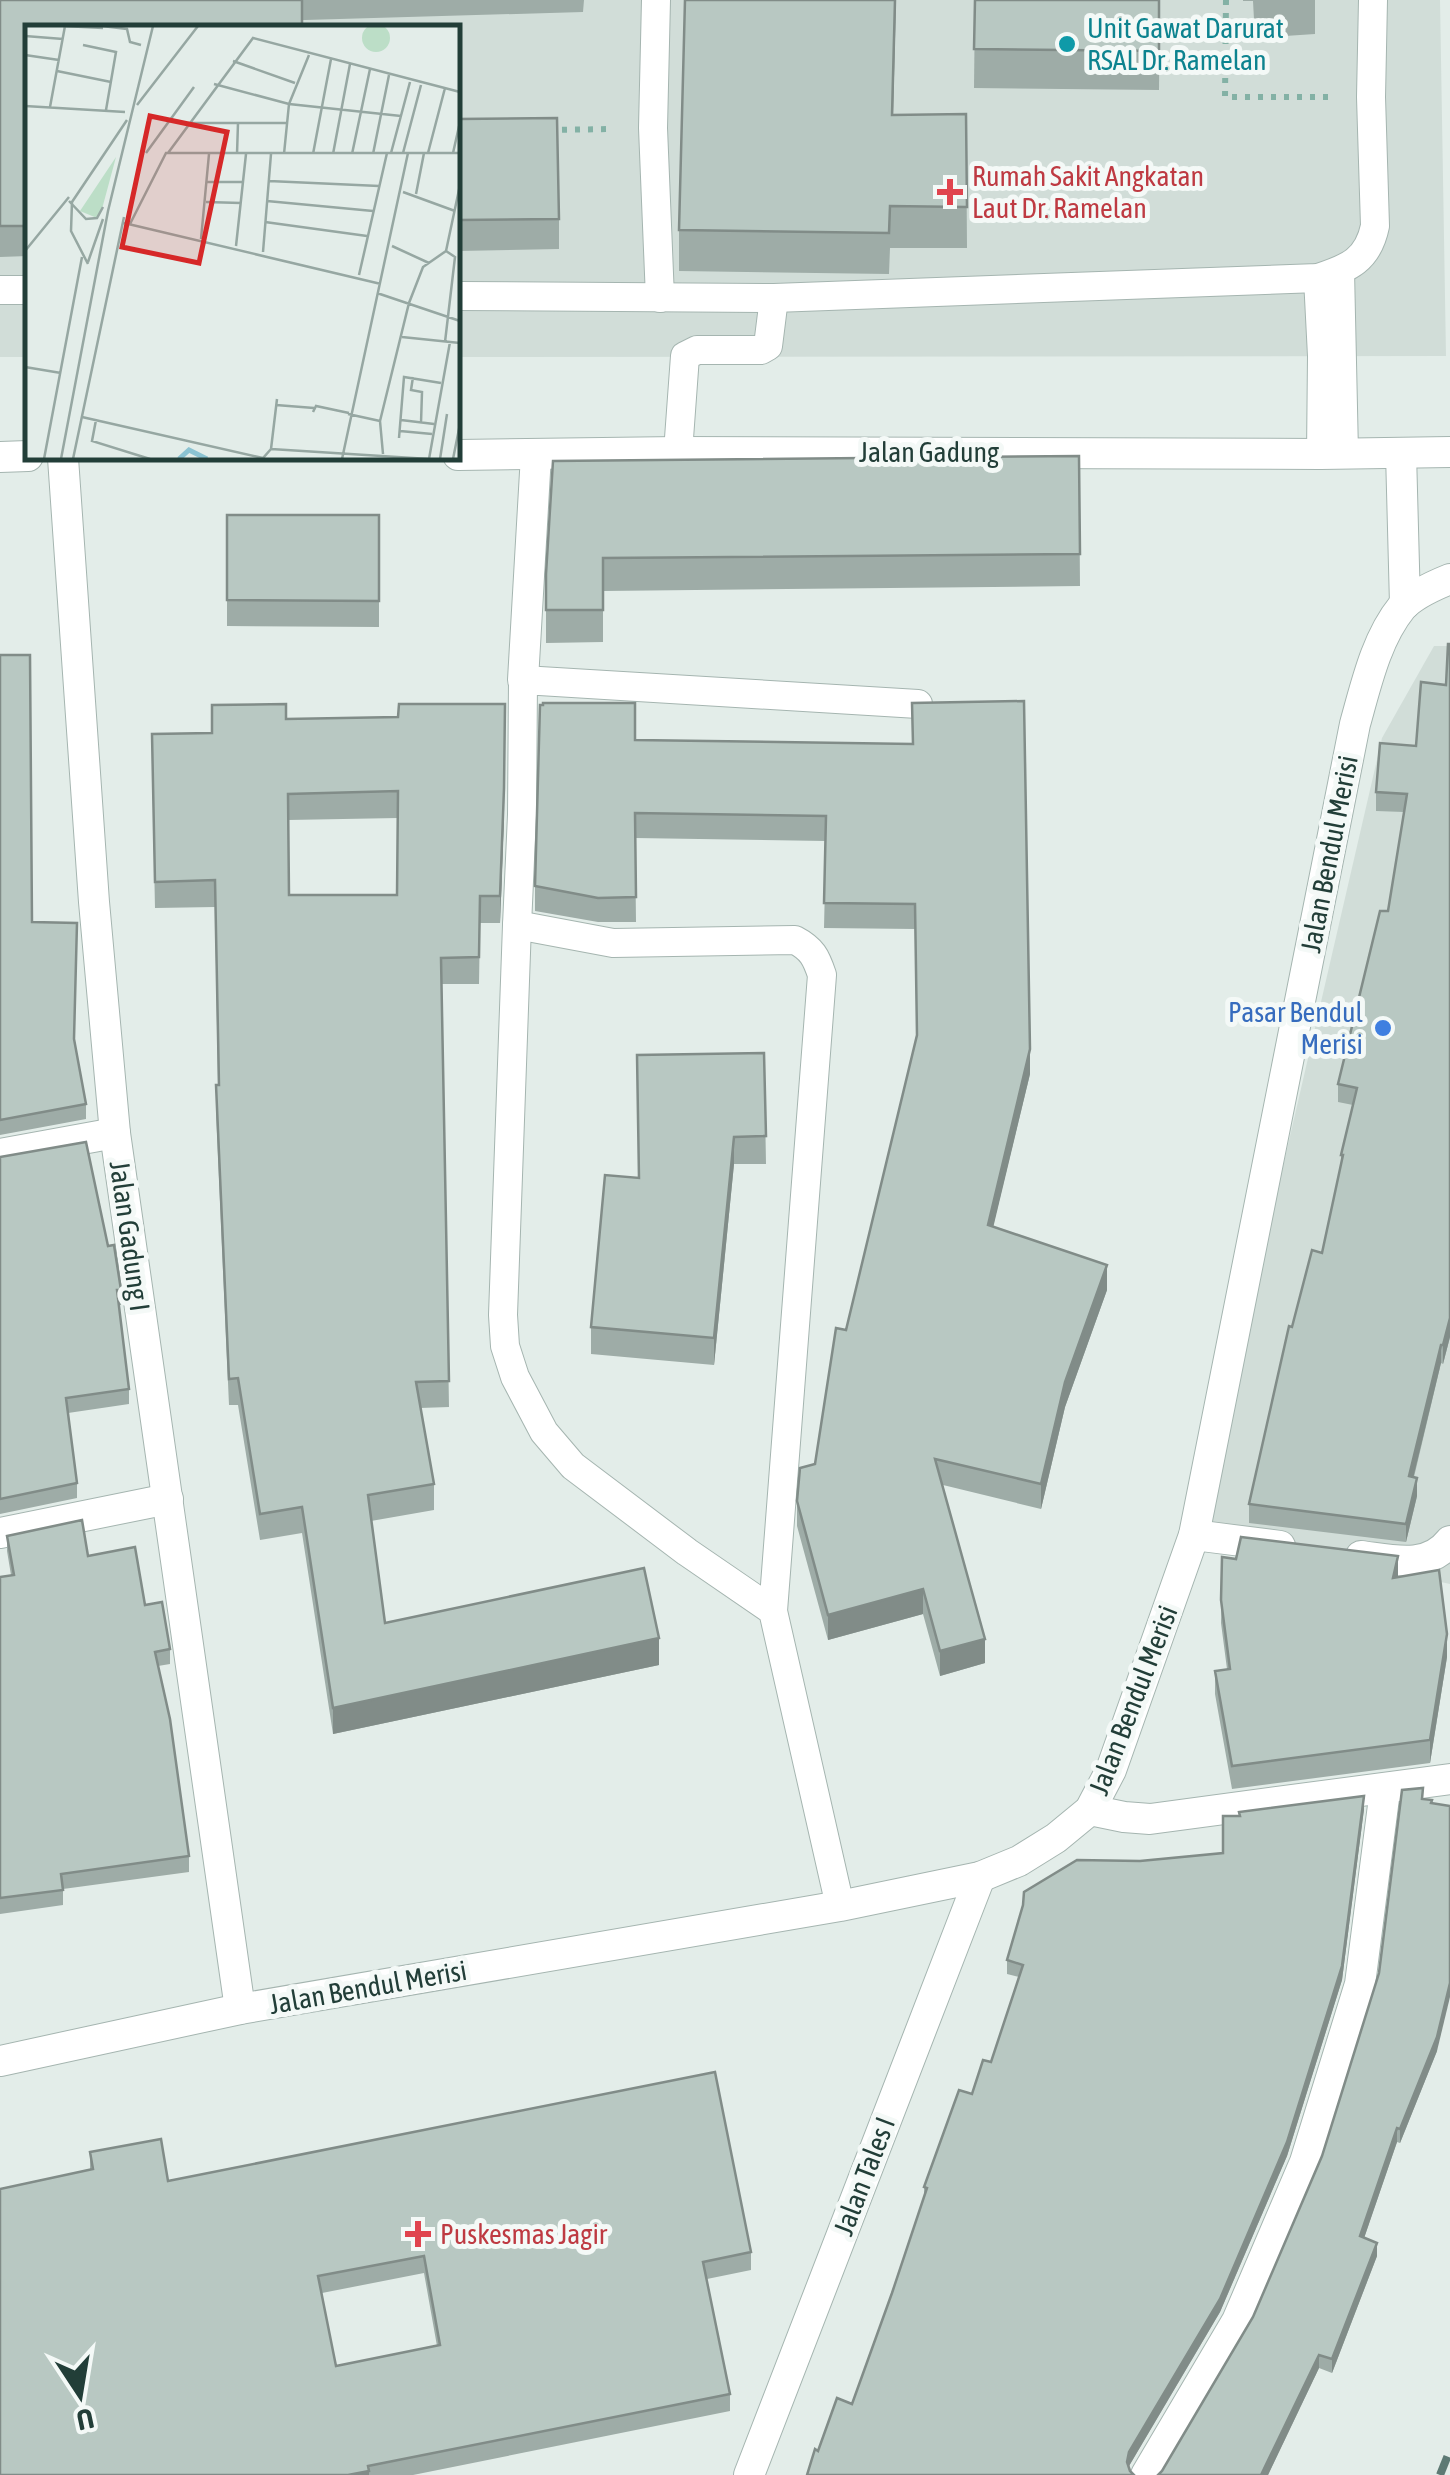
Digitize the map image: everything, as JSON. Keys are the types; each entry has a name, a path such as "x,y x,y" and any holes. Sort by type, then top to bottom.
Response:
{"street":[{"name":"Jalan Gadung","path":"460,455 1450,452"},
{"path":"1402,453 1404,604 1450,579"},
{"path":"524,680 536,454"},
{"name":"Jalan Gadung I","path":"63,460 94,902 115,1134 240,2010"},
{"name":"Jalan Bendul Merisi","path":"0,2061 240,2010 840,1906 980,1877 1019,1861 1090,1810 1111,1770 1194,1534 1355,724 1384,635 1404,604"},
{"path":"0,1154 115,1134"},
{"path":"0,1533 168,1499"},
{"path":"1194,1534 1412,1562 1439,1553 1450,1542"},
{"path":"1090,1810 1150,1819 1450,1780"},
{"path":"1146,2475 1237,2321 1305,2162 1360,1984 1385,1790"},
{"name":"Jalan Tales I","path":"749,2475 980,1877"}],"lane":[{"path":"656,0 653,128 660,298"},
{"path":"460,296 774,298 1320,276 1360,258 1372,244 1373,0"},
{"path":"1320,276 1324,453"},
{"path":"1320,276 1324,453"},
{"path":"678,452 685,356 697,350 761,350 768,346 774,298"},
{"path":"773,1612 573,1466 544,1432 515,1377 505,1346 502,1315 524,680 918,704"},
{"path":"518,925 613,944 795,940 814,953 818,962 822,975 773,1612 840,1906"}],"path":[{"path":"1226,0 1225,97 1371,98"},
{"path":"536,130 653,128"}],"shaded area":[{"name":"Rumah Sakit Angkatan Laut Dr. Ramelan","path":"0,0 1440,0 1446,356 460,357 460,25 25,25 25,357 0,357"},
{"name":"Pasar Bendul Merisi","path":"1434,646 1450,646 1450,1584 1199,1530 1382,738"}],"building":[{"path":"0,0 302,0 302,25 25,25 25,226 0,226"},
{"path":"685,0 895,0 892,115 966,114 967,207 890,206 889,233 679,230"},
{"path":"975,0 1159,0 1159,51 974,49"},
{"path":"557,118 559,219 460,220 460,119"},
{"path":"1079,456 1080,554 603,558 603,610 546,610 553,461"},
{"path":"227,515 379,515 379,601 227,600"},
{"name":"Pasar Bendul Merisi","path":"1448,644 1450,1318 1409,1476 1417,1478 1406,1524 1249,1504 1289,1326 1292,1327 1312,1250 1322,1253 1357,1088 1338,1084 1380,911 1388,911 1407,794 1376,792 1380,743 1416,746 1421,682 1446,685"},
{"path":"0,655 30,655 32,922 77,923 74,1039 86,1104 0,1120"},
{"path":"1024,701 1030,1049 988,1225 1107,1265 1065,1382 1041,1484 935,1459 985,1639 940,1651 923,1589 828,1615 797,1501 800,1468 815,1464 836,1328 846,1330 917,1035 915,904 824,903 826,816 635,813 636,897 598,898 535,886 540,705 635,703 635,740 913,744 912,703"},
{"path":"286,704 286,719 398,717 399,704 505,704 500,896 480,896 479,957 441,958 449,1381 416,1382 434,1484 368,1495 385,1623 644,1568 659,1638 333,1708 302,1507 260,1514 238,1378 229,1379 216,1085 215,880 155,882 152,734 212,733 212,705","holes":["398,791 397,895 289,895 288,794"]},
{"path":"764,1053 766,1136 734,1137 714,1338 591,1327 605,1175 639,1178 637,1055"},
{"path":"86,1142 108,1246 114,1245 129,1389 66,1398 77,1483 0,1499 0,1157"},
{"path":"82,1520 88,1556 135,1547 145,1605 162,1602 170,1649 155,1652 170,1719 189,1856 61,1874 63,1890 0,1898 0,1577 14,1575 7,1536"},
{"path":"1241,1537 1398,1556 1393,1578 1439,1570 1447,1634 1430,1740 1232,1766 1215,1671 1230,1669 1221,1600 1222,1557 1236,1559"},
{"path":"1423,1788 1422,1799 1450,1806 1450,1983 1437,2037 1400,2129 1397,2128 1360,2236 1377,2243 1332,2359 1319,2355 1261,2475 1158,2475 1253,2317 1322,2156 1379,1973 1402,1790"},
{"path":"1364,1796 1342,1966 1287,2142 1220,2299 1129,2452 1127,2462 1134,2475 807,2475 837,2398 852,2404 959,2090 972,2094 983,2060 991,2062 1023,1965 1007,1960 1024,1892 1077,1860 1140,1861 1223,1853 1223,1816"},
{"path":"715,2072 751,2252 703,2262 730,2394 368,2466 369,2471 348,2475 0,2475 0,2189 93,2169 90,2152 161,2139 168,2181","holes":["424,2256 440,2345 336,2366 318,2276"]}],"railway":[{"path":"1440,2475 1450,2450"}],"place":[{"name":"Unit Gawat Darurat RSAL Dr. Ramelan","path":"1067,44"},
{"name":"Rumah Sakit Angkatan Laut Dr. Ramelan","path":"950,192"},
{"name":"Pasar Bendul Merisi","path":"1383,1028"},
{"name":"Puskesmas Jagir","path":"418,2234"}]}
